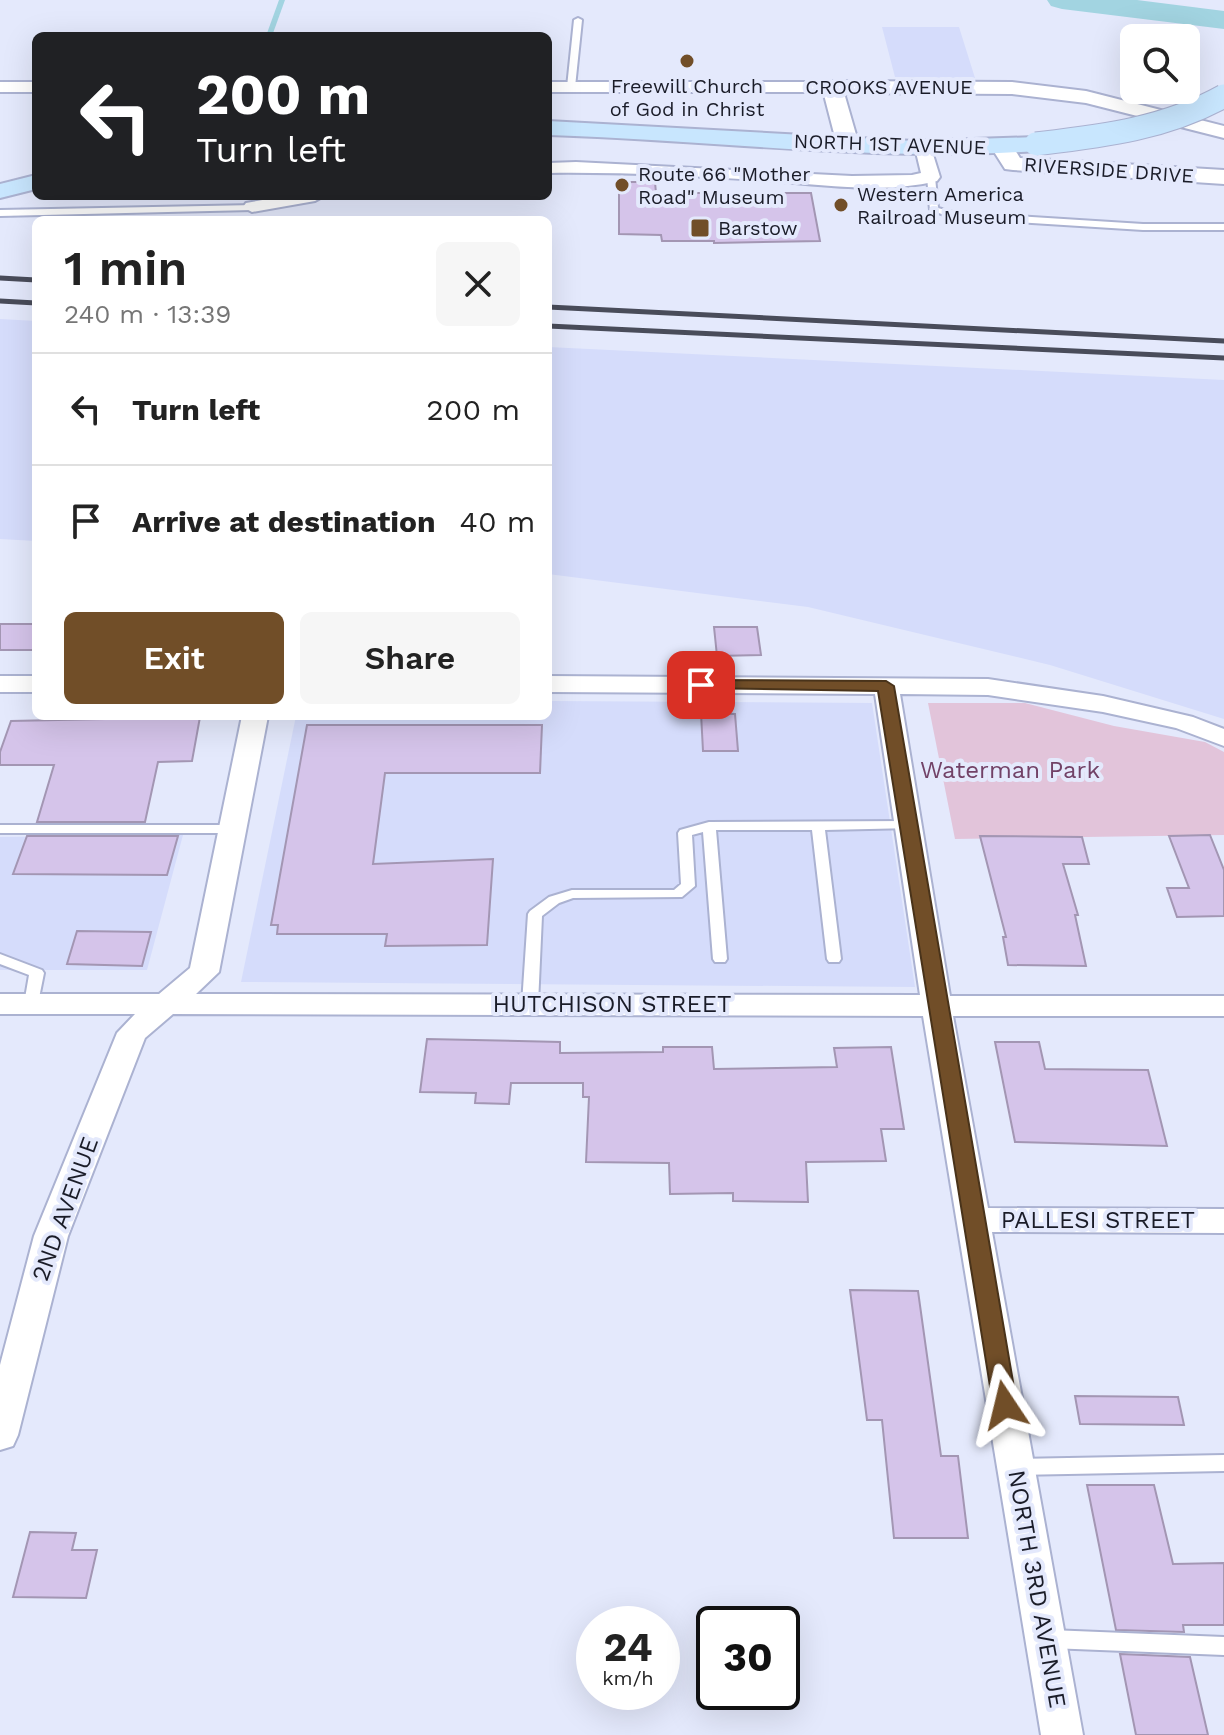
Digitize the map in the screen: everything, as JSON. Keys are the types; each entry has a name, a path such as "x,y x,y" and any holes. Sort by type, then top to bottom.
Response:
{"main road":[{"name":"NORTH 1ST AVENUE","path":"552,128 848,145 1002,147 1135,129 1168,120 1224,96"},
{"path":"0,191 32,183"}],"street":[{"path":"0,87 32,87"},
{"name":"CROOKS AVENUE","path":"552,87 1012,88 1086,97 1224,132"},
{"path":"832,87 848,145"},
{"name":"RIVERSIDE DRIVE","path":"1002,147 1013,164 1224,177"},
{"path":"552,168 639,167 867,181 931,177 923,148"},
{"path":"247,214 300,200"},
{"path":"0,684 32,684"},
{"path":"552,684 988,687 1103,704 1184,722 1224,738"},
{"name":"NORTH 3RD AVENUE","path":"886,686 972,1220 1062,1735"},
{"name":"2ND AVENUE","path":"0,1435 51,1236 132,1033 204,972 254,720"},
{"name":"HUTCHISON STREET","path":"0,1004 1224,1006"},
{"name":"PALLESI STREET","path":"972,1220 1224,1221"}],"lane":[{"path":"571,87 578,20"},
{"path":"931,177 934,210 953,215 1143,227 1224,227"},
{"path":"0,213 247,214"},
{"path":"818,825 834,959"},
{"path":"530,1004 535,914 554,900 572,894 677,894 688,886 685,833 709,826 908,825"},
{"path":"709,826 720,959"},
{"path":"0,829 233,829"},
{"path":"0,959 37,973 32,1004"},
{"path":"1016,1467 1224,1463"},
{"path":"1045,1639 1224,1646"}],"shaded area":[{"path":"882,27 959,27 975,78 895,77"},
{"path":"0,319 32,321 32,541 0,539"},
{"path":"552,347 1224,380 1224,719 1050,665 808,607 552,575"},
{"path":"552,701 872,703 915,987 241,982 295,720 552,720"},
{"path":"183,835 147,970 0,970 0,837"}],"green space":[{"name":"Waterman Park","path":"928,703 1025,703 1114,726 1205,742 1224,752 1224,835 955,839"}],"building":[{"path":"619,182 655,182 656,193 811,193 820,241 714,243 662,241 661,235 619,234"},
{"path":"0,624 32,624 32,650 0,650"},
{"path":"714,627 757,627 761,655 717,656"},
{"path":"701,713 735,714 738,751 703,751"},
{"path":"199,720 192,761 158,762 145,822 37,822 54,765 0,765 0,752 11,721"},
{"path":"307,725 542,725 540,773 385,773 373,864 493,859 487,945 385,946 387,934 277,934 278,925 271,925"},
{"path":"1210,835 1224,870 1224,916 1177,917 1167,888 1189,888 1169,836"},
{"path":"27,836 178,836 167,875 13,874"},
{"path":"980,836 1082,837 1089,864 1063,864 1078,915 1075,915 1086,966 1008,965 1003,937 1006,937"},
{"path":"77,931 151,932 142,966 67,964"},
{"path":"427,1039 560,1042 560,1053 663,1052 663,1047 712,1047 714,1069 837,1067 834,1048 891,1047 904,1129 881,1129 886,1161 806,1162 808,1202 733,1201 733,1193 670,1194 669,1163 586,1162 589,1097 583,1097 583,1083 511,1083 509,1104 475,1103 476,1093 420,1092"},
{"path":"995,1042 1039,1042 1045,1069 1148,1070 1167,1146 1015,1142"},
{"path":"850,1290 918,1291 941,1456 958,1456 968,1538 894,1538 882,1420 867,1420"},
{"path":"1075,1396 1178,1397 1184,1425 1080,1424"},
{"path":"1087,1485 1154,1485 1173,1564 1224,1563 1224,1625 1183,1625 1184,1632 1116,1630"},
{"path":"30,1532 76,1533 72,1550 97,1550 86,1598 13,1597"},
{"path":"1120,1654 1190,1657 1208,1735 1136,1735"}],"waterway":[{"path":"270,32 282,0"},
{"path":"1062,0 1224,20"}],"railway":[{"path":"0,278 32,280"},
{"path":"0,301 32,303"},
{"path":"552,307 1224,341"},
{"path":"552,326 1224,358"}],"place":[{"name":"Freewill Church of God in Christ","path":"687,61"},
{"name":"Route 66 \"Mother Road\" Museum","path":"622,185"},
{"name":"Western America Railroad Museum","path":"841,205"},
{"name":"Barstow","path":"700,228"}],"route":[{"path":"701,685 886,686 936,1004 1005,1405"}]}
